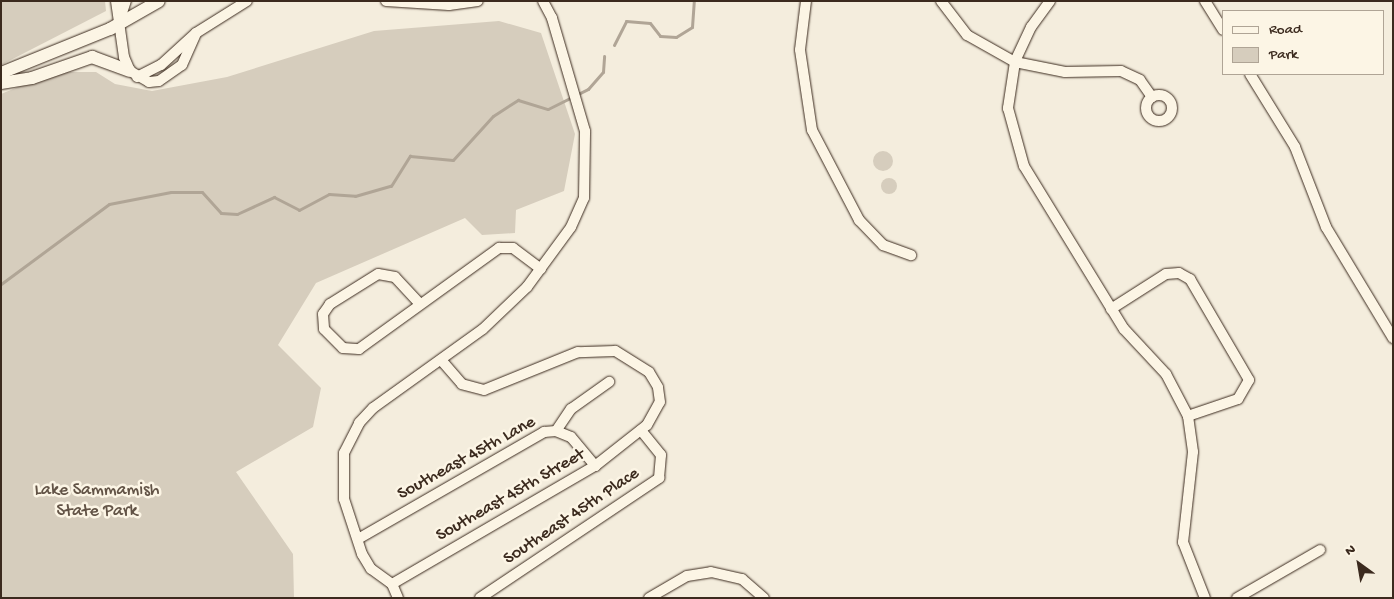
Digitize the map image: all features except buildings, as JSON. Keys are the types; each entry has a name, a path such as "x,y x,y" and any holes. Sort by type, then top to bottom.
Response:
{"main road":[{"path":"1,73 118,25 159,1"},
{"path":"1,83 32,78 92,58 133,74"}],"street":[{"path":"116,1 118,25 133,74"},
{"path":"118,25 126,1"},
{"path":"133,74 161,65 196,33 246,1"},
{"path":"386,1 449,5 478,1"},
{"path":"398,598 392,584 366,562 358,539 341,480 349,438 373,408 441,360 505,310 541,269 571,227 584,198 585,131 555,28 543,1"},
{"path":"806,1 800,50 812,130 859,220 883,246 911,255"},
{"path":"941,1 967,34 1015,62 1065,72 1121,71 1140,80 1152,97"},
{"path":"1050,1 1031,27 1015,62 1008,108 1014,141 1024,166 1111,309 1133,341 1166,374 1188,416 1193,452 1183,542 1205,598"},
{"path":"1205,1 1222,28"},
{"path":"133,74 158,81 173,73 190,54 196,33"},
{"path":"1251,75 1295,147 1326,227 1393,338"},
{"path":"420,304 395,277 378,274 325,309 324,329 335,342 352,350 366,345 499,248 513,248 541,269"},
{"path":"1111,309 1166,274 1179,273 1190,280 1249,380 1238,399 1188,416"},
{"name":"Southeast 45th Street","path":"392,584 595,466 641,430 658,408 658,387 642,365 615,351 578,352 484,390 462,384 441,360"},
{"name":"Southeast 45th Lane","path":"358,539 544,432 556,430 571,410 609,382"},
{"path":"556,430 570,437 595,466"},
{"name":"Southeast 45th Place","path":"480,598 659,478 662,455 641,430"},
{"path":"1236,598 1320,550"},
{"path":"649,598 699,573 731,575 764,598"}],"green space":[{"path":"1,1 105,1 106,11 1,65"},
{"name":"Lake Sammamish State Park","path":"499,21 541,33 575,134 564,191 516,210 515,233 482,235 465,218 316,283 278,345 321,388 313,427 236,472 293,554 294,598 1,598 1,94 55,72 96,72 115,84 152,91 227,77 374,31"},
{"path":"883,151 890,154 893,161 890,168 883,171 876,168 873,161 876,154"},
{"path":"886,178 892,178 897,183 895,192 886,194 881,189 881,183"}],"waterway":[{"path":"614,45 626,21 650,23 660,36 676,37 692,27 694,1"},
{"path":"1,284 109,204 171,192 202,192 221,213 237,214 274,197 299,210 329,194 355,196 391,186 410,156 453,160 493,116 518,100 548,109 588,89 603,72 604,56"}]}
